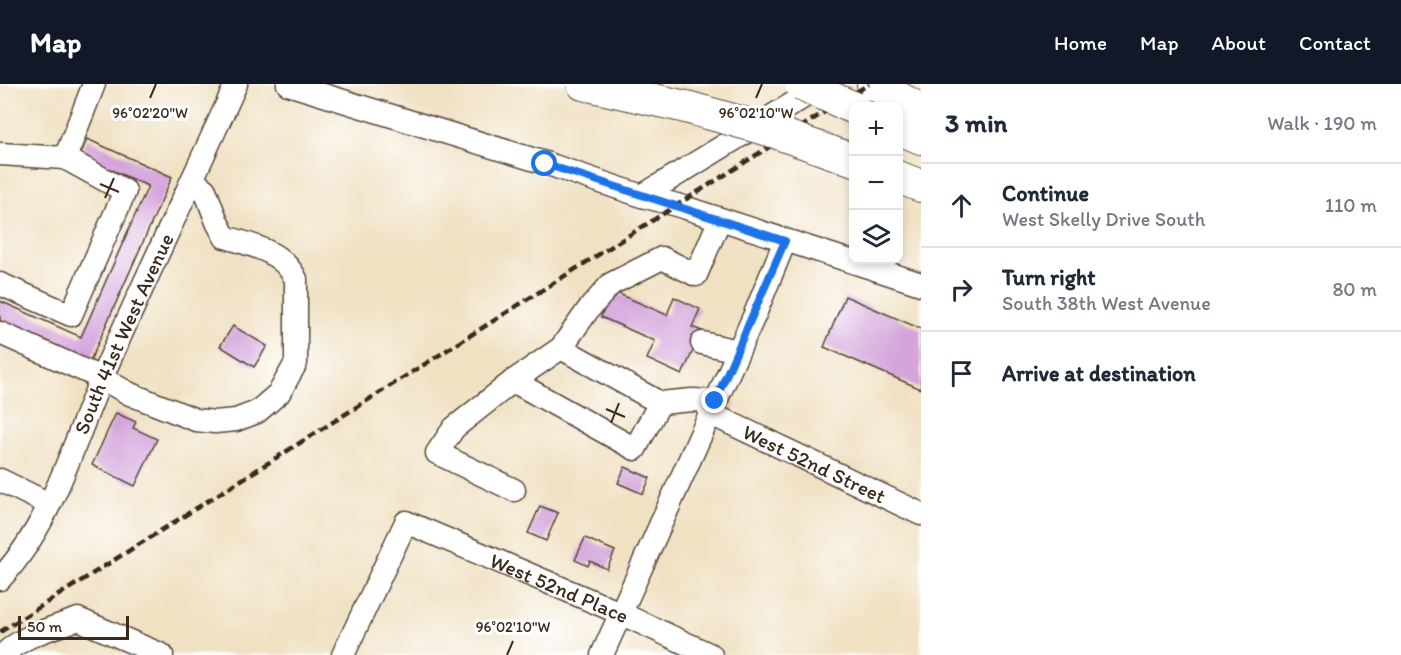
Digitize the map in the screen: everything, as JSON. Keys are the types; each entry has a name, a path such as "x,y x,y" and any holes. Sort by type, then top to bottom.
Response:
{"highway":[{"path":"583,84 686,107 759,127 841,156"},
{"path":"634,84 686,107"},
{"path":"801,84 849,106"},
{"path":"873,84 911,126"},
{"path":"903,179 921,186"}],"street":[{"path":"65,158 94,84"},
{"name":"South 41st West Avenue","path":"0,579 24,552 49,504 101,378 236,84"},
{"path":"288,84 921,284"},
{"path":"642,196 825,84"},
{"path":"0,154 65,158 124,191 71,315 0,284"},
{"path":"0,333 101,378 130,394 196,420 215,422 236,420 257,412 279,393 296,363 296,279 291,268 280,257 225,237 205,190 192,180"},
{"path":"514,490 437,453 454,428 513,381 561,348 588,310 611,284 662,258 696,275 720,219"},
{"path":"602,655 785,241"},
{"path":"702,342 738,351"},
{"path":"561,348 660,403 692,400 712,407"},
{"path":"513,381 635,449 660,403"},
{"name":"West 52nd Street","path":"712,407 921,514"},
{"path":"0,480 49,504"},
{"name":"West 52nd Place","path":"343,655 406,522 711,655"},
{"path":"3,655 34,635 78,619 162,655"}],"building":[{"path":"87,139 172,177 90,361 0,321 0,301 81,337 148,186 80,156"},
{"path":"612,291 667,315 674,297 700,309 692,327 702,331 682,375 647,359 655,341 601,317"},
{"path":"845,296 921,329 921,389 824,347"},
{"path":"233,326 267,346 254,367 220,346"},
{"path":"116,413 136,422 133,428 157,439 135,486 92,465"},
{"path":"625,467 650,478 643,494 618,483"},
{"path":"540,506 558,513 546,541 528,533"},
{"path":"585,538 615,551 607,569 590,561 588,566 575,560"}],"railway":[{"path":"0,632 869,84"}],"route":[{"path":"545,164 785,241 715,401"}]}
